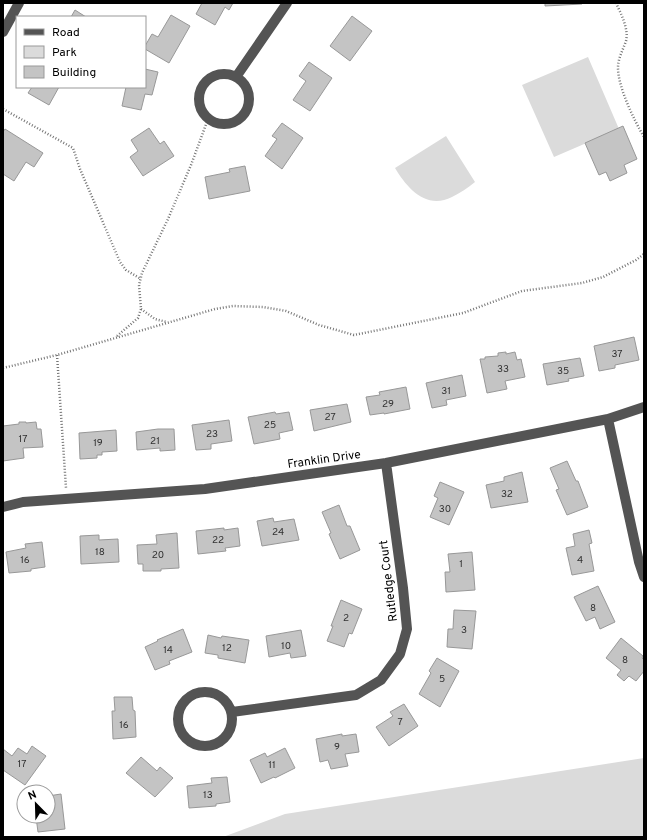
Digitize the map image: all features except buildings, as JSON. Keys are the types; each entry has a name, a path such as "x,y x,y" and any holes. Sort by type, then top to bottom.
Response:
{"street":[{"path":"3,32 19,3"},
{"path":"236,77 287,3"},
{"path":"220,74 228,74 243,82 248,92 249,104 244,114 232,123 224,124 217,123 208,118 200,107 199,97 206,82 212,77 220,74"},
{"name":"Franklin Drive","path":"3,507 23,502 205,489 386,463 608,419 644,407"},
{"path":"608,419 639,562 644,578"},
{"name":"Rutledge Court","path":"232,712 356,695 381,680 400,654 407,629 386,463"},
{"path":"209,692 217,694 224,698 232,712 233,720 229,732 221,741 213,745 197,745 190,742 180,729 178,721 178,713 181,705 186,699 197,693 209,692"}],"path":[{"path":"616,3 623,19 626,36 619,62 619,78 628,106 644,137"},
{"path":"3,109 73,148 80,169 120,262 126,270 141,279"},
{"path":"117,337 138,318 141,309 139,285 142,273 168,219 191,165 208,118"},
{"path":"3,368 215,309 233,306 263,307 286,311 319,325 354,335 463,313 522,291 582,283 603,277 636,260 644,254"},
{"path":"141,309 155,319 167,322"},
{"path":"56,354 66,499"}],"green space":[{"path":"588,57 619,129 554,157 522,85"},
{"path":"446,136 475,182 452,197 434,201 426,199 418,195 405,183 395,168"},
{"path":"644,758 644,837 223,837 285,814"}]}
